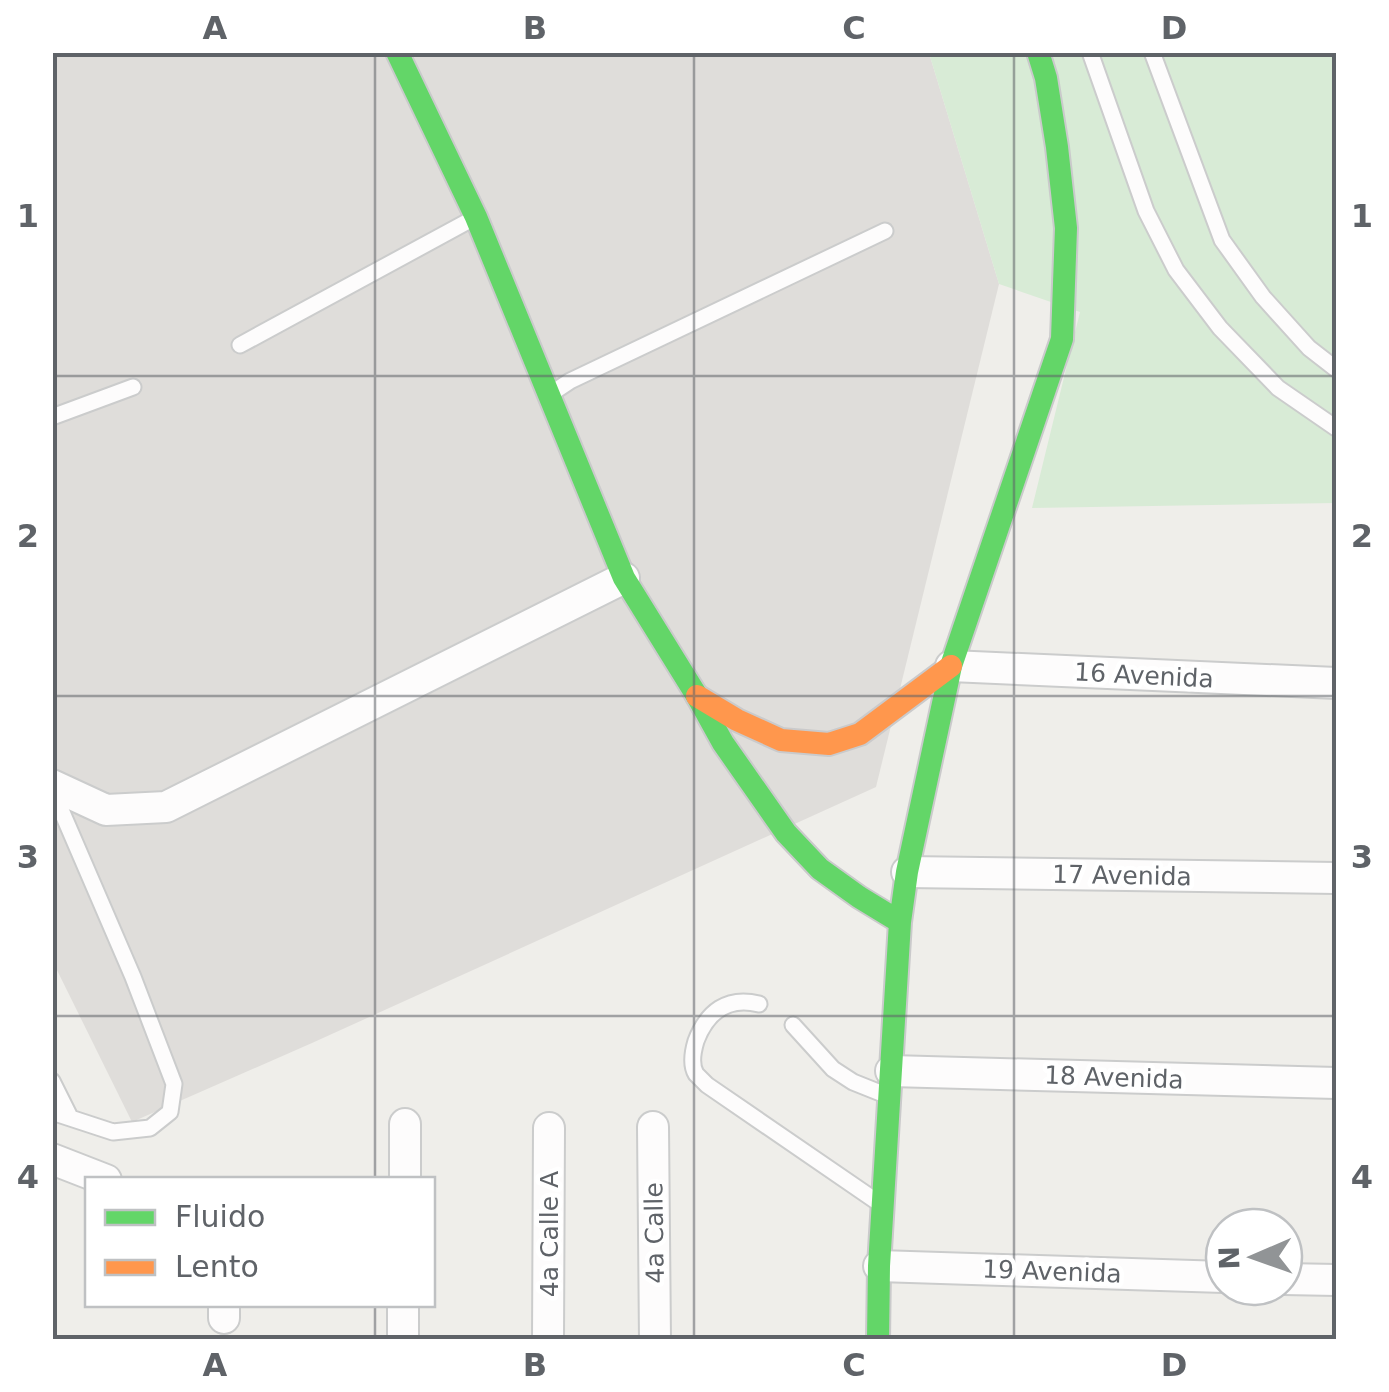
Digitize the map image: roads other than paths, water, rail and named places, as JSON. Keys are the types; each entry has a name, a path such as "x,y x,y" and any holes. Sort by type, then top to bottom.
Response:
{"main road":[{"path":"397,52 476,218 624,578 722,743 786,833 820,869 900,922"},
{"path":"878,1340 900,922 907,872 951,666 1062,339 1066,228 1058,146 1038,52"},
{"path":"697,696 781,740 828,744 860,734 951,666"}],"street":[{"path":"52,787 106,810 166,808 624,578"},
{"name":"16 Avenida","path":"951,666 1336,683"},
{"name":"17 Avenida","path":"907,872 1336,878"},
{"name":"18 Avenida","path":"891,1084 1336,1082"},
{"path":"404,1177 406,1124"},
{"name":"4a Calle A","path":"548,1340 549,1128"},
{"name":"4a Calle","path":"653,1128 655,1340"},
{"path":"52,1158 99,1177"},
{"name":"19 Avenida","path":"879,1266 1204,1276"},
{"path":"1304,1279 1336,1280"},
{"path":"403,1307 403,1340"}],"lane":[{"path":"1090,52 1146,211 1176,270 1220,328 1278,388 1336,428"},
{"path":"1152,52 1222,240 1262,297 1309,348 1336,369"},
{"path":"240,345 476,218"},
{"path":"549,395 570,381 885,231"},
{"path":"52,417 133,387"},
{"path":"52,787 133,976 174,1084 170,1112 150,1128 113,1132 52,1112"},
{"path":"759,1004 744,1000 726,1005 707,1018 694,1050 696,1074 883,1206"},
{"path":"793,1025 833,1069 854,1082 891,1084"},
{"path":"52,1081 70,1117"}]}
